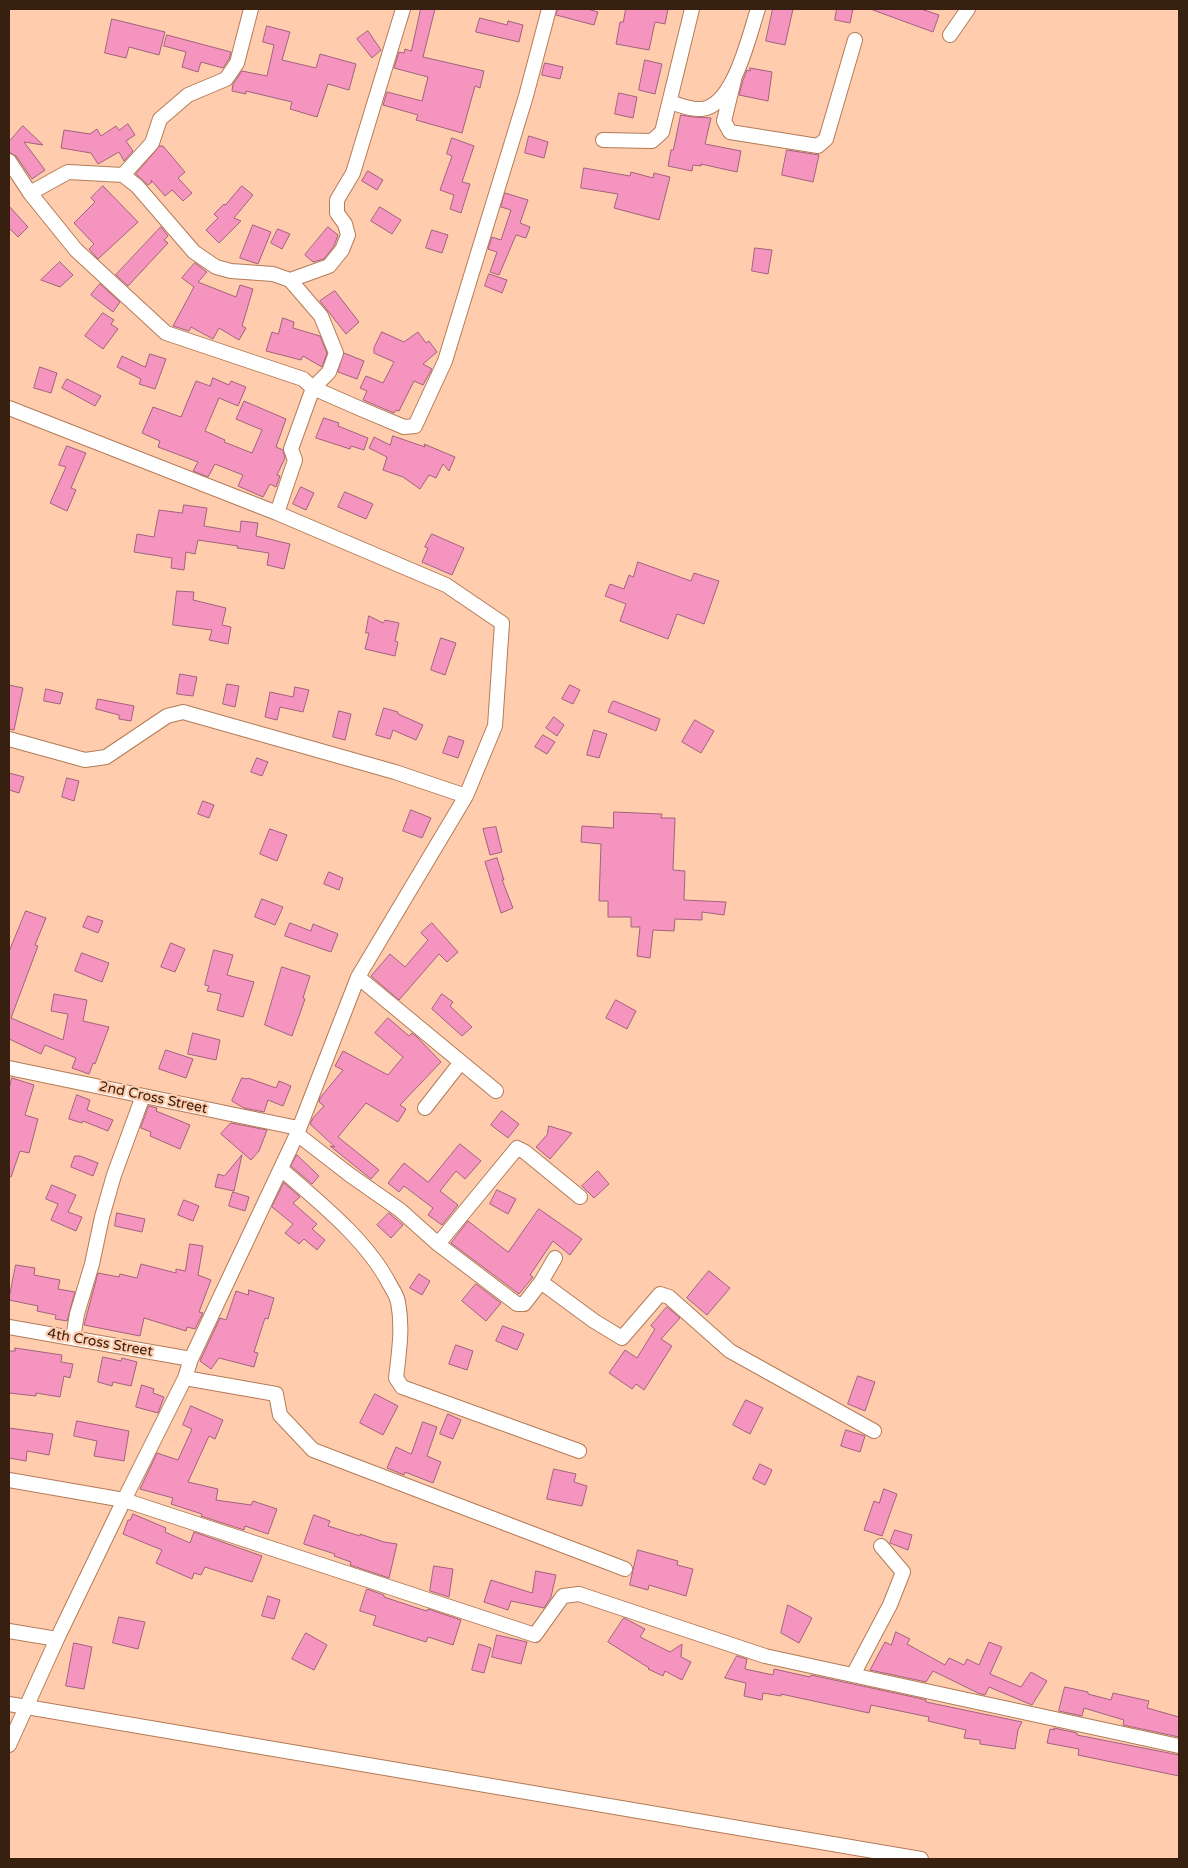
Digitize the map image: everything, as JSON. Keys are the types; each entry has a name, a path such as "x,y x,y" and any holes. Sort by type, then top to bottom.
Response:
{"street":[{"path":"123,175 152,143 160,119 188,95 226,79 237,63 251,9"},
{"path":"290,280 329,266 342,250 348,235 345,224 337,213 336,200 352,173 403,9"},
{"path":"9,161 30,193 76,250 166,333 303,379 313,388 404,427 415,426 445,361 526,96 549,9"},
{"path":"603,140 652,141 662,132 692,9"},
{"path":"758,9 734,80 724,121 730,132 818,146 826,139 855,40"},
{"path":"950,35 968,9"},
{"path":"670,102 687,108 702,110 719,101 734,80"},
{"path":"30,193 68,172 123,175 137,186 194,252 216,266 231,271 273,274 290,280 321,316 336,353 329,372 313,388 291,449 295,460 278,513"},
{"path":"9,408 278,513 446,585 502,623 495,726 466,796 358,977 298,1131 281,1169 191,1359 185,1378 56,1639 9,1745"},
{"path":"9,739 85,760 106,757 167,716 183,712 395,772 466,796"},
{"path":"358,977 496,1091"},
{"path":"425,1108 461,1062"},
{"name":"2nd Cross Street","path":"9,1069 143,1096 298,1131"},
{"path":"73,1338 77,1314 92,1264 102,1217 114,1175 143,1096"},
{"path":"298,1131 350,1175 400,1210 438,1244 517,1304 524,1304 541,1282 555,1258"},
{"path":"438,1244 516,1148 525,1152 580,1197"},
{"path":"281,1169 359,1242 382,1270 398,1300 401,1335 396,1378 402,1387 579,1451"},
{"path":"541,1282 622,1338 660,1294 669,1296 730,1351 874,1431"},
{"name":"4th Cross Street","path":"9,1327 191,1359"},
{"path":"185,1378 276,1394 280,1415 313,1450 625,1569"},
{"path":"9,1480 124,1500 535,1635 563,1596 579,1594 765,1656 1179,1746"},
{"path":"853,1675 890,1605 903,1572 881,1546"},
{"path":"9,1631 56,1639"},
{"path":"9,1704 921,1859"}],"building":[{"path":"421,9 435,9 423,57 484,71 480,88 475,86 462,133 416,120 418,115 383,105 387,92 422,101 428,77 394,68 399,52 404,53 405,49 411,51"},
{"path":"558,9 587,9 598,12 594,25 556,15"},
{"path":"626,9 668,9 665,24 655,22 649,50 616,44 620,22 623,22"},
{"path":"773,9 793,9 785,45 766,41"},
{"path":"837,9 853,9 850,23 835,20"},
{"path":"873,9 921,9 939,15 933,32"},
{"path":"480,18 507,25 508,21 523,25 519,42 476,32"},
{"path":"112,19 165,32 159,55 129,47 126,58 105,53"},
{"path":"267,26 290,32 282,60 316,68 320,54 356,64 349,90 328,84 317,117 290,109 292,102 246,91 246,94 232,91 233,84 242,71 267,76 274,45 263,42"},
{"path":"368,31 381,50 372,58 357,39"},
{"path":"167,35 231,52 229,59 223,68 201,62 198,72 182,67 186,52 164,46"},
{"path":"645,60 662,64 655,94 639,90"},
{"path":"545,63 563,67 560,79 542,75"},
{"path":"750,68 772,72 768,101 739,95 747,70 750,71"},
{"path":"619,93 637,97 633,118 615,114"},
{"path":"681,115 711,118 705,144 741,151 737,172 701,164 701,166 693,165 692,171 668,166"},
{"path":"128,124 135,135 126,141 133,151 124,161 119,152 98,164 91,153 61,148 64,130 90,134 97,129 101,136 116,126 119,130"},
{"path":"23,126 43,145 24,142 45,170 32,179 16,156 9,152 9,142"},
{"path":"529,136 548,142 544,158 525,153"},
{"path":"452,138 474,146 462,182 470,184 461,213 450,209 454,195 440,190 452,156 447,154"},
{"path":"160,146 163,146 185,172 178,178 192,193 183,201 172,190 165,196 151,180 152,182 148,185 136,174"},
{"path":"787,150 819,155 813,182 782,175"},
{"path":"584,168 630,176 631,172 653,178 654,173 670,177 659,220 614,208 618,194 581,188"},
{"path":"368,171 383,180 377,190 362,181"},
{"path":"103,186 138,222 98,259 89,249 94,244 74,223 95,202 91,198"},
{"path":"242,186 253,195 234,218 241,221 219,243 206,230 218,218 214,214"},
{"path":"505,193 528,200 520,223 530,227 526,238 516,235 499,275 490,272 497,252 488,249 492,237 501,240 511,210 501,207"},
{"path":"9,206 28,227 18,237 9,228"},
{"path":"380,207 401,220 392,234 371,221"},
{"path":"253,225 271,232 258,264 240,258"},
{"path":"161,227 168,236 164,240 168,243 128,286 116,275"},
{"path":"328,227 338,235 334,246 324,259 313,262 305,255"},
{"path":"278,229 290,234 282,249 271,243"},
{"path":"432,230 448,235 442,253 426,248"},
{"path":"755,248 772,250 768,274 752,271"},
{"path":"60,262 73,275 60,287 41,280"},
{"path":"195,263 207,272 198,282 236,297 240,285 253,289 242,326 246,328 239,340 219,328 213,339 191,327 189,331 173,326 194,287 182,278"},
{"path":"489,274 507,280 502,293 485,286"},
{"path":"100,284 120,302 113,312 91,295"},
{"path":"335,291 359,322 346,334 320,301"},
{"path":"103,313 114,320 111,324 118,329 103,349 85,336"},
{"path":"283,318 294,322 293,328 320,336 327,353 322,367 303,356 301,360 266,351 272,332 278,334"},
{"path":"382,332 404,342 418,332 426,343 429,341 437,352 423,364 432,369 423,385 414,381 399,411 396,410 394,413 363,400 367,391 360,388 366,376 383,383 394,362 374,353 374,348"},
{"path":"344,353 364,361 357,379 338,372"},
{"path":"150,354 166,359 155,389 139,384 141,379 117,367 122,356 145,367"},
{"path":"40,367 57,373 51,393 34,388"},
{"path":"213,378 229,385 231,381 246,387 238,406 219,398 205,431 225,440 224,442 252,453 262,430 236,419 244,401 286,419 276,447 283,450 285,458 277,475 280,476 276,487 270,484 263,497 238,486 243,475 215,464 208,477 193,471 198,462 158,447 160,441 142,433 153,407 181,417 196,381 210,386"},
{"path":"67,379 101,396 95,406 62,388"},
{"path":"324,418 339,423 338,426 368,438 364,450 351,446 350,449 316,438"},
{"path":"393,436 425,447 424,444 455,457 449,471 443,464 436,478 429,475 420,489 403,477 383,470 387,457 369,448 374,437 390,445"},
{"path":"67,446 86,453 71,488 76,490 67,511 50,503 66,467 59,465"},
{"path":"301,487 314,493 306,510 293,504"},
{"path":"345,492 373,504 366,519 338,507"},
{"path":"184,505 207,508 204,526 240,532 241,521 258,523 256,536 290,544 284,569 267,565 269,553 198,540 195,554 186,552 184,570 171,568 172,558 134,552 137,534 154,537 159,510 182,513"},
{"path":"432,534 464,548 452,575 422,562 428,548 425,547"},
{"path":"638,562 691,581 694,573 719,581 704,624 677,614 668,639 620,621 626,604 605,596 610,584 624,589 629,575 633,577"},
{"path":"177,591 194,592 193,600 226,608 222,625 231,627 228,644 209,640 212,630 173,625"},
{"path":"369,616 383,623 385,620 399,623 395,641 398,642 395,656 365,649 369,633 366,633"},
{"path":"441,638 456,643 445,675 431,670"},
{"path":"180,674 197,677 193,696 177,694"},
{"path":"227,684 239,686 235,707 223,704"},
{"path":"9,685 23,688 14,730 9,729"},
{"path":"570,685 580,690 573,704 562,699"},
{"path":"295,687 309,690 303,712 280,707 277,720 265,717 270,692 293,697"},
{"path":"46,689 63,693 60,704 44,701"},
{"path":"98,699 134,706 131,721 119,719 119,715 96,709"},
{"path":"614,701 660,719 656,731 608,712"},
{"path":"384,708 398,712 398,714 423,725 416,740 393,730 390,739 376,735"},
{"path":"339,711 351,714 345,740 333,737"},
{"path":"554,717 564,725 557,736 546,728"},
{"path":"695,720 714,731 701,753 682,742"},
{"path":"594,730 607,734 599,758 587,755"},
{"path":"543,735 555,742 547,754 535,747"},
{"path":"449,736 464,741 458,758 443,753"},
{"path":"257,758 268,762 262,776 251,772"},
{"path":"9,773 24,777 19,793 9,790"},
{"path":"67,778 79,781 74,801 62,797"},
{"path":"203,801 214,805 209,818 198,814"},
{"path":"411,810 431,818 422,838 403,831"},
{"path":"614,812 662,814 661,818 675,818 673,870 685,871 684,900 726,902 724,915 702,912 702,920 675,919 674,931 653,930 650,958 637,956 640,927 631,927 631,917 608,917 608,901 599,901 601,844 581,842 582,826 613,828"},
{"path":"496,827 502,852 490,855 483,829"},
{"path":"270,829 287,835 277,861 260,854"},
{"path":"497,858 504,880 502,880 513,908 501,913 485,862"},
{"path":"329,872 343,878 339,890 324,884"},
{"path":"262,899 283,907 275,925 255,917"},
{"path":"26,911 46,918 35,945 38,946 11,1018 63,1040 68,1014 51,1011 54,994 87,1000 83,1021 109,1027 95,1064 93,1063 89,1074 72,1068 76,1058 45,1045 41,1054 9,1039 9,952"},
{"path":"88,916 103,921 98,933 83,927"},
{"path":"290,923 311,931 313,924 338,934 331,952 285,936"},
{"path":"432,923 458,952 447,962 439,954 399,1000 371,976 390,954 405,967 428,940 421,933"},
{"path":"171,943 185,949 175,972 161,967"},
{"path":"214,950 233,955 227,975 254,982 243,1017 217,1010 221,994 207,991 209,986 205,985"},
{"path":"82,953 109,963 102,982 75,971"},
{"path":"282,967 310,976 303,998 305,999 292,1036 265,1025"},
{"path":"442,994 453,1002 450,1006 472,1027 462,1036 432,1009"},
{"path":"616,1000 636,1011 627,1029 606,1018"},
{"path":"388,1018 409,1036 412,1033 417,1037 441,1062 400,1105 406,1109 398,1122 366,1103 338,1137 379,1170 371,1179 330,1146 335,1147 310,1124 324,1106 319,1102 320,1098 343,1070 335,1066 343,1051 388,1075 403,1057 375,1033"},
{"path":"193,1033 220,1040 216,1060 188,1054"},
{"path":"166,1050 193,1059 186,1078 159,1069"},
{"path":"12,1078 34,1085 25,1115 38,1119 29,1153 20,1151 11,1177 9,1176 9,1089"},
{"path":"242,1078 248,1078 276,1088 279,1081 291,1086 283,1106 268,1100 264,1112 244,1108 232,1101"},
{"path":"77,1095 90,1100 87,1110 113,1120 108,1131 83,1121 82,1123 69,1119"},
{"path":"149,1106 157,1108 156,1111 190,1125 180,1149 150,1136 151,1132 141,1128"},
{"path":"502,1111 519,1124 508,1138 491,1125"},
{"path":"231,1123 267,1130 259,1151 251,1160 221,1134"},
{"path":"549,1126 572,1133 550,1159 536,1147 547,1135"},
{"path":"460,1144 481,1161 465,1179 456,1171 440,1191 458,1205 442,1225 428,1215 433,1208 404,1186 399,1192 388,1183 404,1163 428,1182"},
{"path":"242,1155 234,1191 215,1187 218,1174 224,1176"},
{"path":"297,1155 319,1176 312,1184 291,1166"},
{"path":"75,1156 98,1163 93,1176 71,1167"},
{"path":"598,1171 609,1184 594,1198 582,1186"},
{"path":"284,1183 300,1197 293,1203 317,1224 312,1229 325,1240 317,1250 304,1239 299,1244 285,1233 293,1224 272,1207"},
{"path":"52,1185 76,1195 68,1212 82,1217 76,1231 51,1220 58,1204 46,1199"},
{"path":"497,1190 516,1199 508,1214 490,1204"},
{"path":"233,1192 249,1197 245,1211 229,1206"},
{"path":"184,1200 199,1206 193,1221 178,1215"},
{"path":"539,1209 582,1239 570,1255 553,1241 530,1275 533,1277 519,1294 451,1243 468,1221 508,1252"},
{"path":"117,1213 145,1219 142,1232 115,1226"},
{"path":"389,1213 403,1225 391,1238 377,1225"},
{"path":"190,1244 203,1246 198,1275 211,1280 199,1312 203,1313 195,1329 187,1327 186,1331 144,1318 140,1336 84,1325 98,1273 119,1277 120,1274 137,1278 141,1264 176,1273 176,1269 185,1271"},
{"path":"16,1265 35,1268 34,1275 60,1280 58,1289 75,1292 67,1321 55,1319 56,1315 37,1311 38,1306 9,1300"},
{"path":"709,1271 730,1288 707,1315 687,1298"},
{"path":"419,1274 430,1281 422,1295 410,1288"},
{"path":"476,1284 501,1303 486,1321 462,1301"},
{"path":"249,1290 274,1298 268,1319 265,1318 254,1352 258,1353 254,1367 219,1358 211,1369 200,1361 220,1318 226,1320 236,1291 248,1295"},
{"path":"667,1307 680,1318 661,1339 672,1346 644,1390 636,1384 632,1389 609,1373 625,1350 637,1358 655,1329 651,1326"},
{"path":"503,1326 524,1334 517,1350 496,1341"},
{"path":"456,1345 473,1351 467,1370 449,1364"},
{"path":"15,1348 62,1355 61,1362 73,1364 70,1378 64,1376 60,1397 36,1393 36,1396 9,1393 9,1351 15,1351"},
{"path":"103,1357 121,1361 122,1358 137,1362 131,1386 113,1382 112,1386 98,1382"},
{"path":"858,1376 875,1382 865,1411 848,1404"},
{"path":"142,1385 154,1389 153,1393 164,1397 158,1413 136,1407"},
{"path":"375,1394 398,1406 383,1435 360,1423"},
{"path":"746,1400 763,1408 750,1434 733,1425"},
{"path":"191,1406 223,1420 215,1439 209,1436 188,1482 218,1489 216,1500 251,1505 253,1501 277,1509 268,1534 245,1526 244,1530 201,1516 202,1514 171,1504 173,1498 140,1489 157,1453 178,1460 192,1429 183,1425"},
{"path":"448,1414 461,1420 453,1439 440,1434"},
{"path":"77,1421 129,1431 124,1461 94,1456 97,1441 74,1436"},
{"path":"423,1422 437,1427 427,1456 441,1462 433,1483 405,1472 404,1475 387,1468 396,1447 411,1454"},
{"path":"9,1428 53,1434 49,1455 27,1451 26,1461 9,1458"},
{"path":"846,1430 865,1436 860,1452 841,1446"},
{"path":"760,1464 772,1470 765,1485 753,1479"},
{"path":"554,1469 576,1474 574,1482 587,1486 582,1506 547,1499"},
{"path":"884,1489 897,1494 882,1536 864,1530 874,1501 879,1503"},
{"path":"133,1514 166,1528 165,1532 190,1543 194,1532 262,1556 252,1582 205,1567 201,1575 194,1573 192,1579 156,1563 162,1550 123,1534 128,1520 130,1520"},
{"path":"314,1515 330,1521 328,1526 360,1536 360,1534 397,1544 389,1578 350,1565 351,1562 334,1556 335,1554 304,1544"},
{"path":"895,1530 912,1535 908,1550 890,1543"},
{"path":"638,1550 678,1561 677,1565 693,1569 686,1596 649,1585 648,1590 630,1585"},
{"path":"434,1566 453,1569 449,1597 430,1591"},
{"path":"536,1571 556,1575 551,1597 544,1608 511,1601 508,1610 484,1602 491,1580 532,1593"},
{"path":"367,1589 420,1609 427,1611 428,1609 461,1620 453,1645 428,1637 426,1642 373,1625 376,1616 360,1611"},
{"path":"268,1596 280,1600 274,1619 262,1616"},
{"path":"788,1605 812,1618 799,1643 781,1633"},
{"path":"119,1617 145,1622 138,1649 113,1643"},
{"path":"624,1618 645,1629 640,1637 670,1652 682,1644 681,1657 691,1662 682,1680 665,1671 663,1676 648,1669 608,1642"},
{"path":"896,1632 910,1639 907,1644 945,1665 949,1658 964,1665 967,1659 979,1665 989,1642 1002,1647 990,1674 1021,1687 1031,1672 1047,1681 1032,1705 989,1687 985,1695 978,1693 933,1671 926,1682 870,1670 885,1642 891,1645"},
{"path":"306,1633 327,1645 314,1670 292,1659"},
{"path":"497,1635 527,1642 521,1664 492,1657"},
{"path":"74,1643 92,1647 84,1689 66,1686"},
{"path":"479,1644 491,1648 484,1673 472,1670"},
{"path":"737,1656 747,1659 745,1669 773,1675 774,1669 810,1677 811,1675 1022,1722 1018,1730 1015,1749 980,1744 980,1740 964,1738 966,1730 928,1721 929,1717 871,1705 869,1713 781,1694 781,1696 763,1693 762,1700 744,1696 746,1683 725,1678"},
{"path":"1065,1687 1111,1700 1113,1693 1149,1701 1147,1708 1179,1717 1179,1737 1123,1725 1124,1720 1084,1708 1082,1716 1059,1711"},
{"path":"1054,1728 1077,1733 1077,1735 1179,1755 1179,1776 1078,1755 1079,1749 1047,1743 1050,1729 1054,1730"}]}
